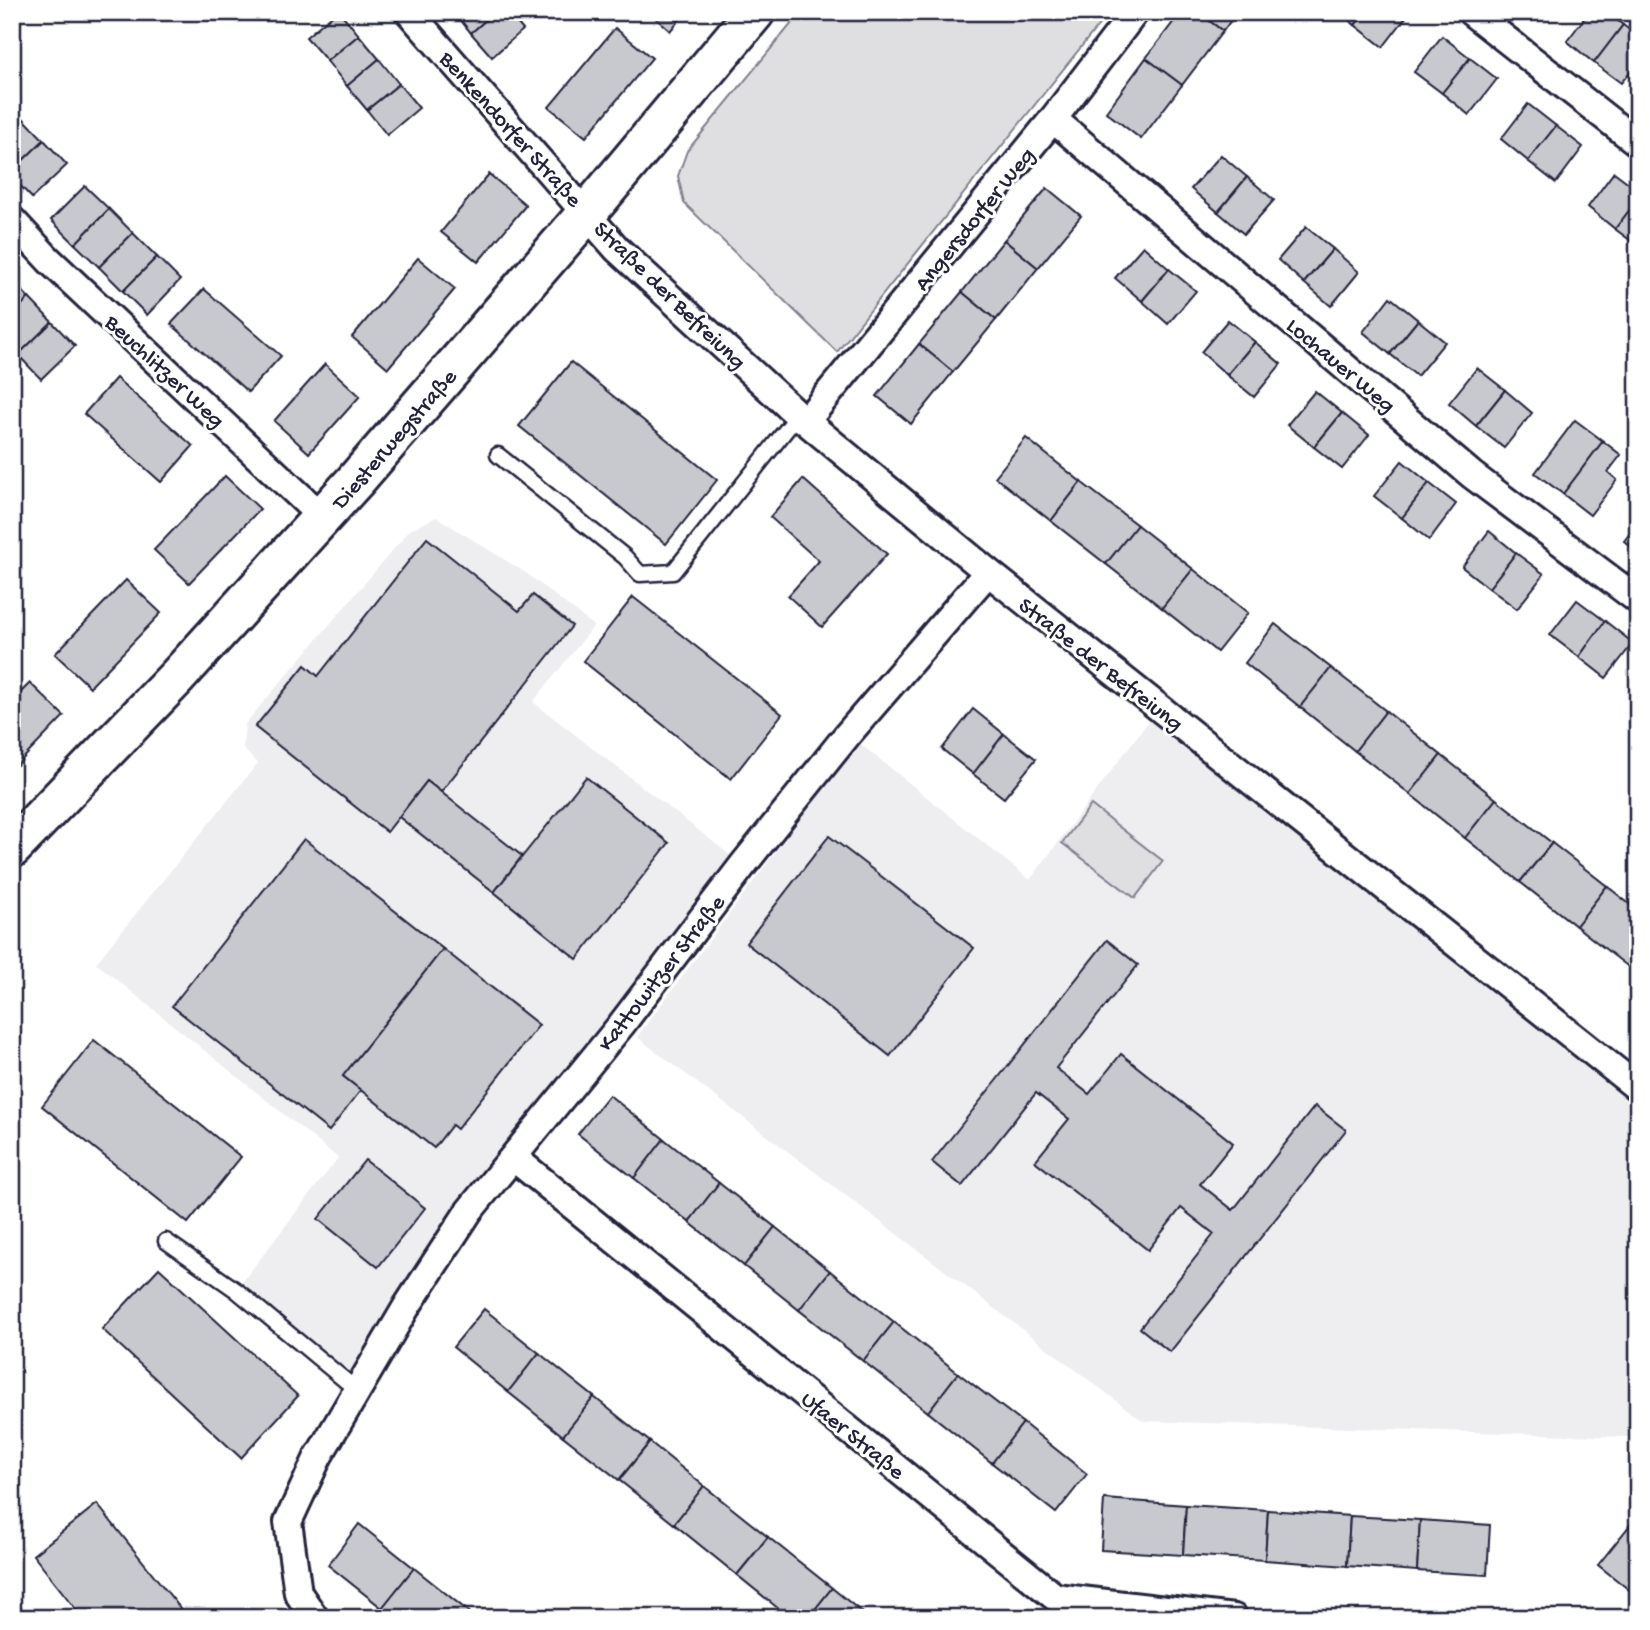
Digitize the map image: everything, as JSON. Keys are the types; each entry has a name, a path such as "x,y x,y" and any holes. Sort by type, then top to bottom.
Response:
{"street":[{"name":"Benkendorfer Straße","path":"408,12 587,213"},
{"name":"Diesterwegstraße","path":"12,848 177,677 323,517 469,352 755,12"},
{"name":"Angersdorfer Weg","path":"802,418 1053,119 1135,12"},
{"path":"1471,12 1638,143"},
{"name":"Lochauer Weg","path":"1053,119 1472,475 1638,600"},
{"name":"Straße der Befreiung","path":"587,213 617,249 802,418 988,572 1638,1087"},
{"name":"Beuchlitzer Weg","path":"12,220 49,260 323,517"},
{"name":"Kattowitzer Straße","path":"315,1618 298,1593 288,1522 318,1457 407,1306 469,1211 514,1158 848,734 988,572"},
{"name":"Ufaer Straße","path":"514,1158 1055,1597 1234,1618"}],"lane":[{"path":"498,455 625,557 639,574 674,572 802,418"},
{"path":"166,1241 236,1290 358,1391"}],"shaded area":[{"path":"801,12 1109,12 837,352 684,203 678,176 687,151"},
{"path":"436,517 526,573 594,626 533,702 743,865 514,1158 358,1391 236,1290 338,1158 96,963 258,763 243,749 245,724 410,530"},
{"path":"1156,711 1638,1097 1638,1424 1628,1437 1143,1421 637,1037 858,742 1030,880"},
{"path":"1091,805 1163,861 1135,898 1062,843"}],"building":[{"path":"336,12 340,12 359,35 327,61 306,37"},
{"path":"454,12 495,12 471,33"},
{"path":"495,12 508,12 523,30 492,57 471,33"},
{"path":"649,12 686,12 670,31"},
{"path":"1181,12 1198,12 1223,31 1182,85 1146,58"},
{"path":"1198,12 1237,12 1223,31"},
{"path":"1339,12 1366,12 1355,25"},
{"path":"1366,12 1410,12 1383,47 1355,25"},
{"path":"1589,12 1607,12 1623,25 1594,63 1567,41"},
{"path":"1623,25 1638,36 1638,62 1621,83 1594,63"},
{"path":"615,28 652,58 586,137 549,107"},
{"path":"359,35 379,59 347,86 327,61"},
{"path":"1442,36 1470,58 1442,93 1414,72"},
{"path":"1146,58 1182,85 1141,139 1106,112"},
{"path":"1470,58 1497,79 1469,115 1442,93"},
{"path":"379,59 399,84 367,110 347,86"},
{"path":"399,84 419,108 387,135 367,110"},
{"path":"1528,104 1556,126 1528,161 1501,139"},
{"path":"21,116 44,140 12,171 12,124"},
{"path":"1556,126 1583,147 1556,183 1528,161"},
{"path":"44,140 67,165 32,198 12,177 12,171"},
{"path":"1221,155 1247,177 1218,212 1191,189"},
{"path":"1614,172 1638,190 1638,199 1615,229 1588,207"},
{"path":"489,174 526,205 478,262 441,232"},
{"path":"1247,177 1274,200 1244,234 1218,212"},
{"path":"85,186 109,209 75,244 51,220"},
{"path":"1047,188 1081,216 1038,268 1004,240"},
{"path":"1638,199 1638,246 1615,229"},
{"path":"109,209 133,233 99,267 75,244"},
{"path":"1306,227 1333,249 1304,283 1278,260"},
{"path":"133,233 157,257 123,291 99,267"},
{"path":"1004,240 1038,268 996,320 962,292"},
{"path":"1143,246 1169,269 1142,301 1115,278"},
{"path":"1333,249 1359,272 1331,306 1304,283"},
{"path":"157,257 180,280 147,315 123,291"},
{"path":"418,258 455,289 388,368 352,337"},
{"path":"1169,269 1196,291 1168,324 1142,301"},
{"path":"12,280 29,298 12,314"},
{"path":"204,289 281,356 248,392 171,324"},
{"path":"962,292 996,320 953,372 919,344"},
{"path":"1390,297 1418,320 1390,354 1363,332"},
{"path":"29,298 52,322 18,355 12,350 12,314"},
{"path":"1228,320 1255,342 1227,375 1201,352"},
{"path":"1418,320 1445,342 1417,376 1390,354"},
{"path":"52,322 75,346 41,379 18,355"},
{"path":"1255,342 1281,364 1254,397 1227,375"},
{"path":"919,344 953,372 911,424 877,396"},
{"path":"571,362 717,480 666,544 519,426"},
{"path":"325,364 360,396 309,453 274,421"},
{"path":"1477,368 1505,390 1476,426 1449,403"},
{"path":"116,378 193,446 161,482 84,414"},
{"path":"1505,390 1532,413 1504,448 1476,426"},
{"path":"1315,391 1342,413 1314,447 1287,425"},
{"path":"1342,413 1369,435 1342,469 1314,447"},
{"path":"1575,420 1603,441 1563,494 1535,473"},
{"path":"1026,438 1081,482 1051,521 995,477"},
{"path":"1603,441 1621,455 1608,472 1617,480 1590,515 1563,494"},
{"path":"1402,461 1429,483 1402,518 1374,496"},
{"path":"225,476 260,509 189,583 154,550"},
{"path":"803,479 887,554 822,627 788,596 819,561 770,517"},
{"path":"1081,482 1137,525 1106,564 1051,521"},
{"path":"1429,483 1456,504 1429,540 1402,518"},
{"path":"1638,523 1638,552 1624,541"},
{"path":"1137,525 1193,569 1162,608 1106,564"},
{"path":"1489,531 1516,553 1489,588 1462,567"},
{"path":"427,538 519,611 533,595 572,626 441,792 427,781 387,832 255,727 305,665 318,676"},
{"path":"1516,553 1544,574 1517,609 1489,588"},
{"path":"1193,569 1248,613 1217,652 1162,608"},
{"path":"126,580 161,613 90,687 55,654"},
{"path":"633,597 782,714 731,779 583,661"},
{"path":"1577,600 1605,621 1579,657 1550,635"},
{"path":"1605,621 1633,643 1606,678 1579,657"},
{"path":"1275,624 1331,668 1300,707 1245,663"},
{"path":"1331,668 1386,711 1355,751 1300,707"},
{"path":"30,683 64,716 12,770 12,701"},
{"path":"973,709 1004,734 973,774 942,749"},
{"path":"1386,711 1441,755 1410,794 1355,751"},
{"path":"1004,734 1036,759 1004,798 973,774"},
{"path":"1441,755 1496,799 1465,838 1410,794"},
{"path":"586,777 669,843 577,959 494,892"},
{"path":"427,781 522,856 494,892 399,817"},
{"path":"1496,799 1552,843 1520,882 1465,838"},
{"path":"829,836 974,948 890,1056 746,943"},
{"path":"304,839 443,949 343,1076 361,1090 329,1131 172,1006"},
{"path":"1552,843 1607,886 1576,926 1520,882"},
{"path":"1607,886 1638,911 1638,961 1631,969 1576,926"},
{"path":"1107,940 1138,965 1056,1068 1089,1094 1121,1054 1233,1143 1200,1184 1233,1210 1315,1106 1346,1130 1170,1352 1140,1328 1214,1234 1181,1208 1148,1250 1035,1161 1069,1119 1036,1093 962,1186 932,1162"},
{"path":"443,949 539,1025 457,1129 452,1125 434,1148 343,1076"},
{"path":"94,1040 241,1157 188,1223 42,1106"},
{"path":"609,1095 664,1139 634,1178 578,1134"},
{"path":"664,1139 719,1183 689,1222 634,1178"},
{"path":"365,1160 425,1208 378,1267 318,1219"},
{"path":"719,1183 775,1227 744,1266 689,1222"},
{"path":"775,1227 830,1271 799,1310 744,1266"},
{"path":"159,1268 298,1396 241,1458 102,1329"},
{"path":"830,1271 894,1322 863,1361 799,1310"},
{"path":"484,1309 539,1353 508,1392 453,1347"},
{"path":"894,1322 958,1373 928,1412 863,1361"},
{"path":"539,1353 594,1397 563,1436 508,1392"},
{"path":"958,1373 1023,1423 992,1463 928,1412"},
{"path":"594,1397 650,1442 619,1480 563,1436"},
{"path":"1023,1423 1087,1474 1056,1513 992,1463"},
{"path":"650,1442 704,1486 674,1524 619,1480"},
{"path":"704,1486 768,1537 737,1575 674,1524"},
{"path":"1104,1499 1186,1505 1183,1555 1101,1550"},
{"path":"97,1504 188,1618 83,1618 33,1555"},
{"path":"1186,1505 1268,1510 1265,1560 1183,1555"},
{"path":"1268,1510 1350,1516 1347,1566 1265,1560"},
{"path":"1638,1515 1638,1597 1598,1565"},
{"path":"1350,1516 1420,1520 1417,1571 1347,1566"},
{"path":"1420,1520 1490,1525 1487,1575 1417,1571"},
{"path":"359,1524 414,1568 382,1608 328,1565"},
{"path":"768,1537 832,1588 808,1618 790,1618 737,1575"},
{"path":"414,1568 469,1612 464,1618 394,1618 382,1608"},
{"path":"832,1588 869,1618 808,1618"}]}
